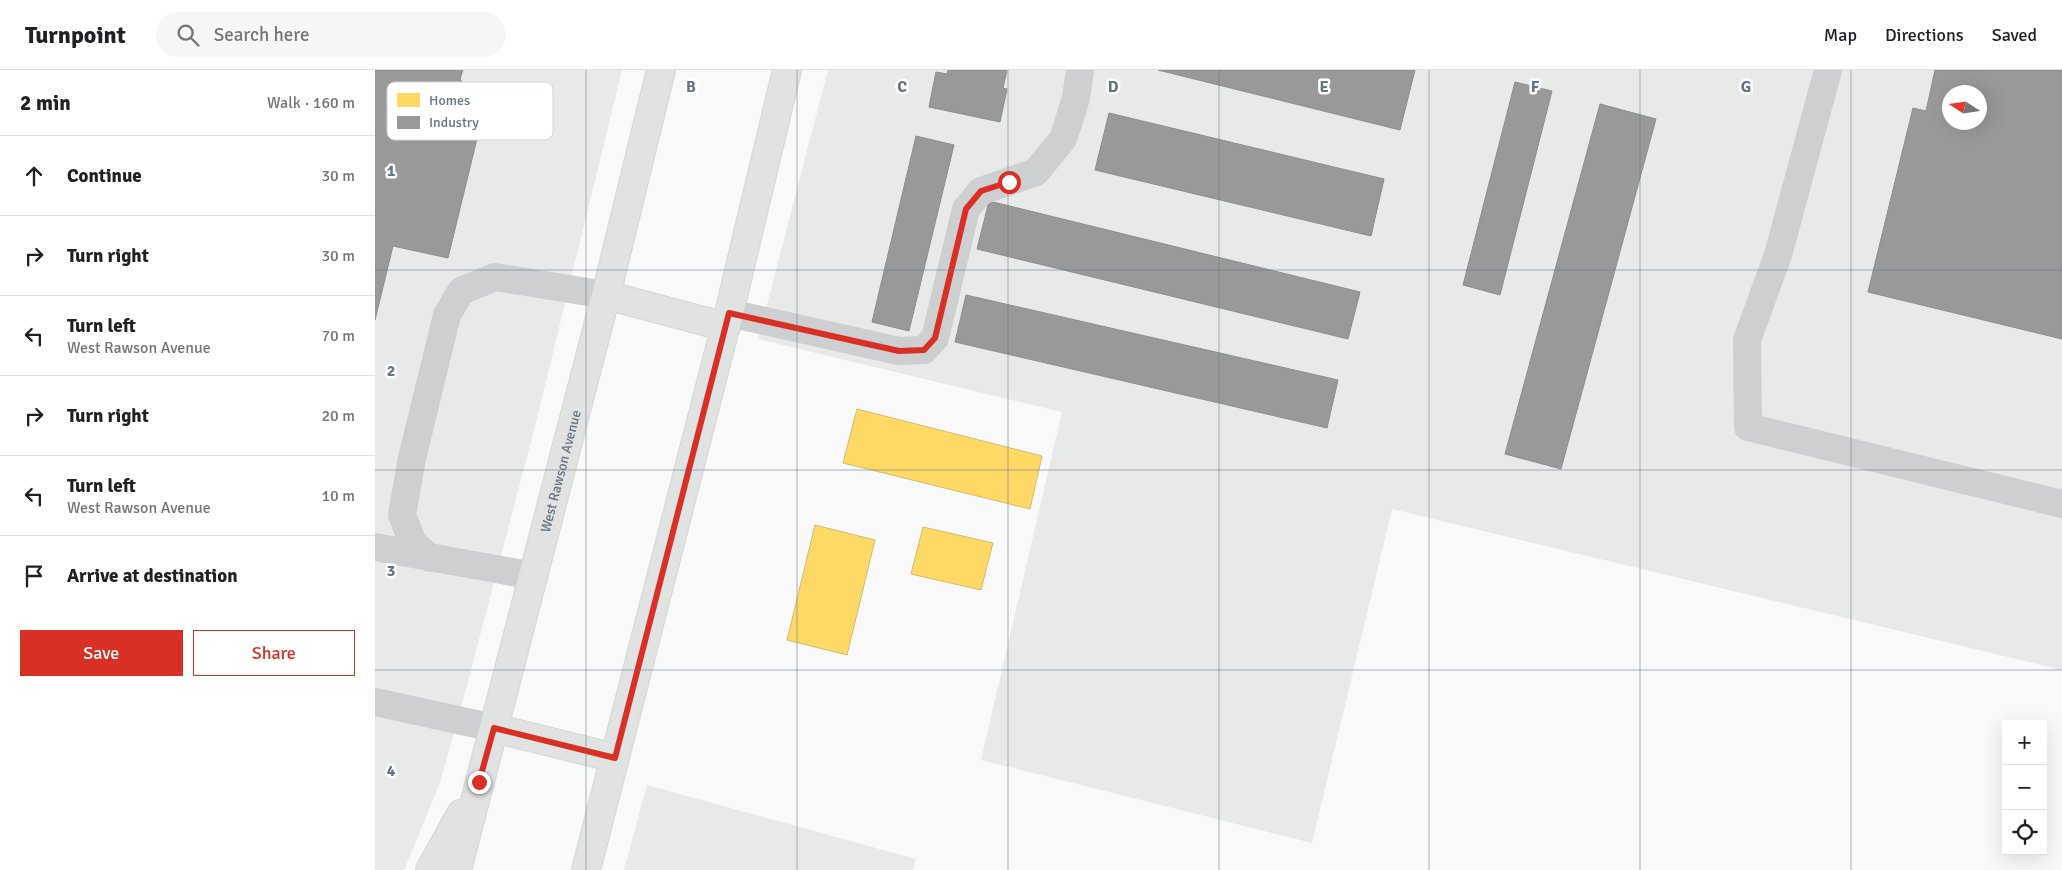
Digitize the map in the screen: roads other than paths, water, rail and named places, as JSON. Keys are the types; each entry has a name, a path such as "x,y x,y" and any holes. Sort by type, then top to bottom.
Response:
{"main road":[{"name":"West Rawson Avenue","path":"457,870 606,295 661,70"},
{"path":"585,870 727,320 787,70"},
{"path":"606,295 727,320"},
{"path":"494,728 615,758"},
{"path":"430,870 479,782"}],"lane":[{"path":"727,320 899,351 924,350 935,338 966,209 981,191 1036,172 1063,139 1076,98 1080,70"},
{"path":"1828,70 1778,255 1747,340 1748,427 2062,504"},
{"path":"430,558 413,543 401,515 412,458 447,315 461,291 495,278 606,295"},
{"path":"375,547 533,576"},
{"path":"375,702 494,728"}]}
